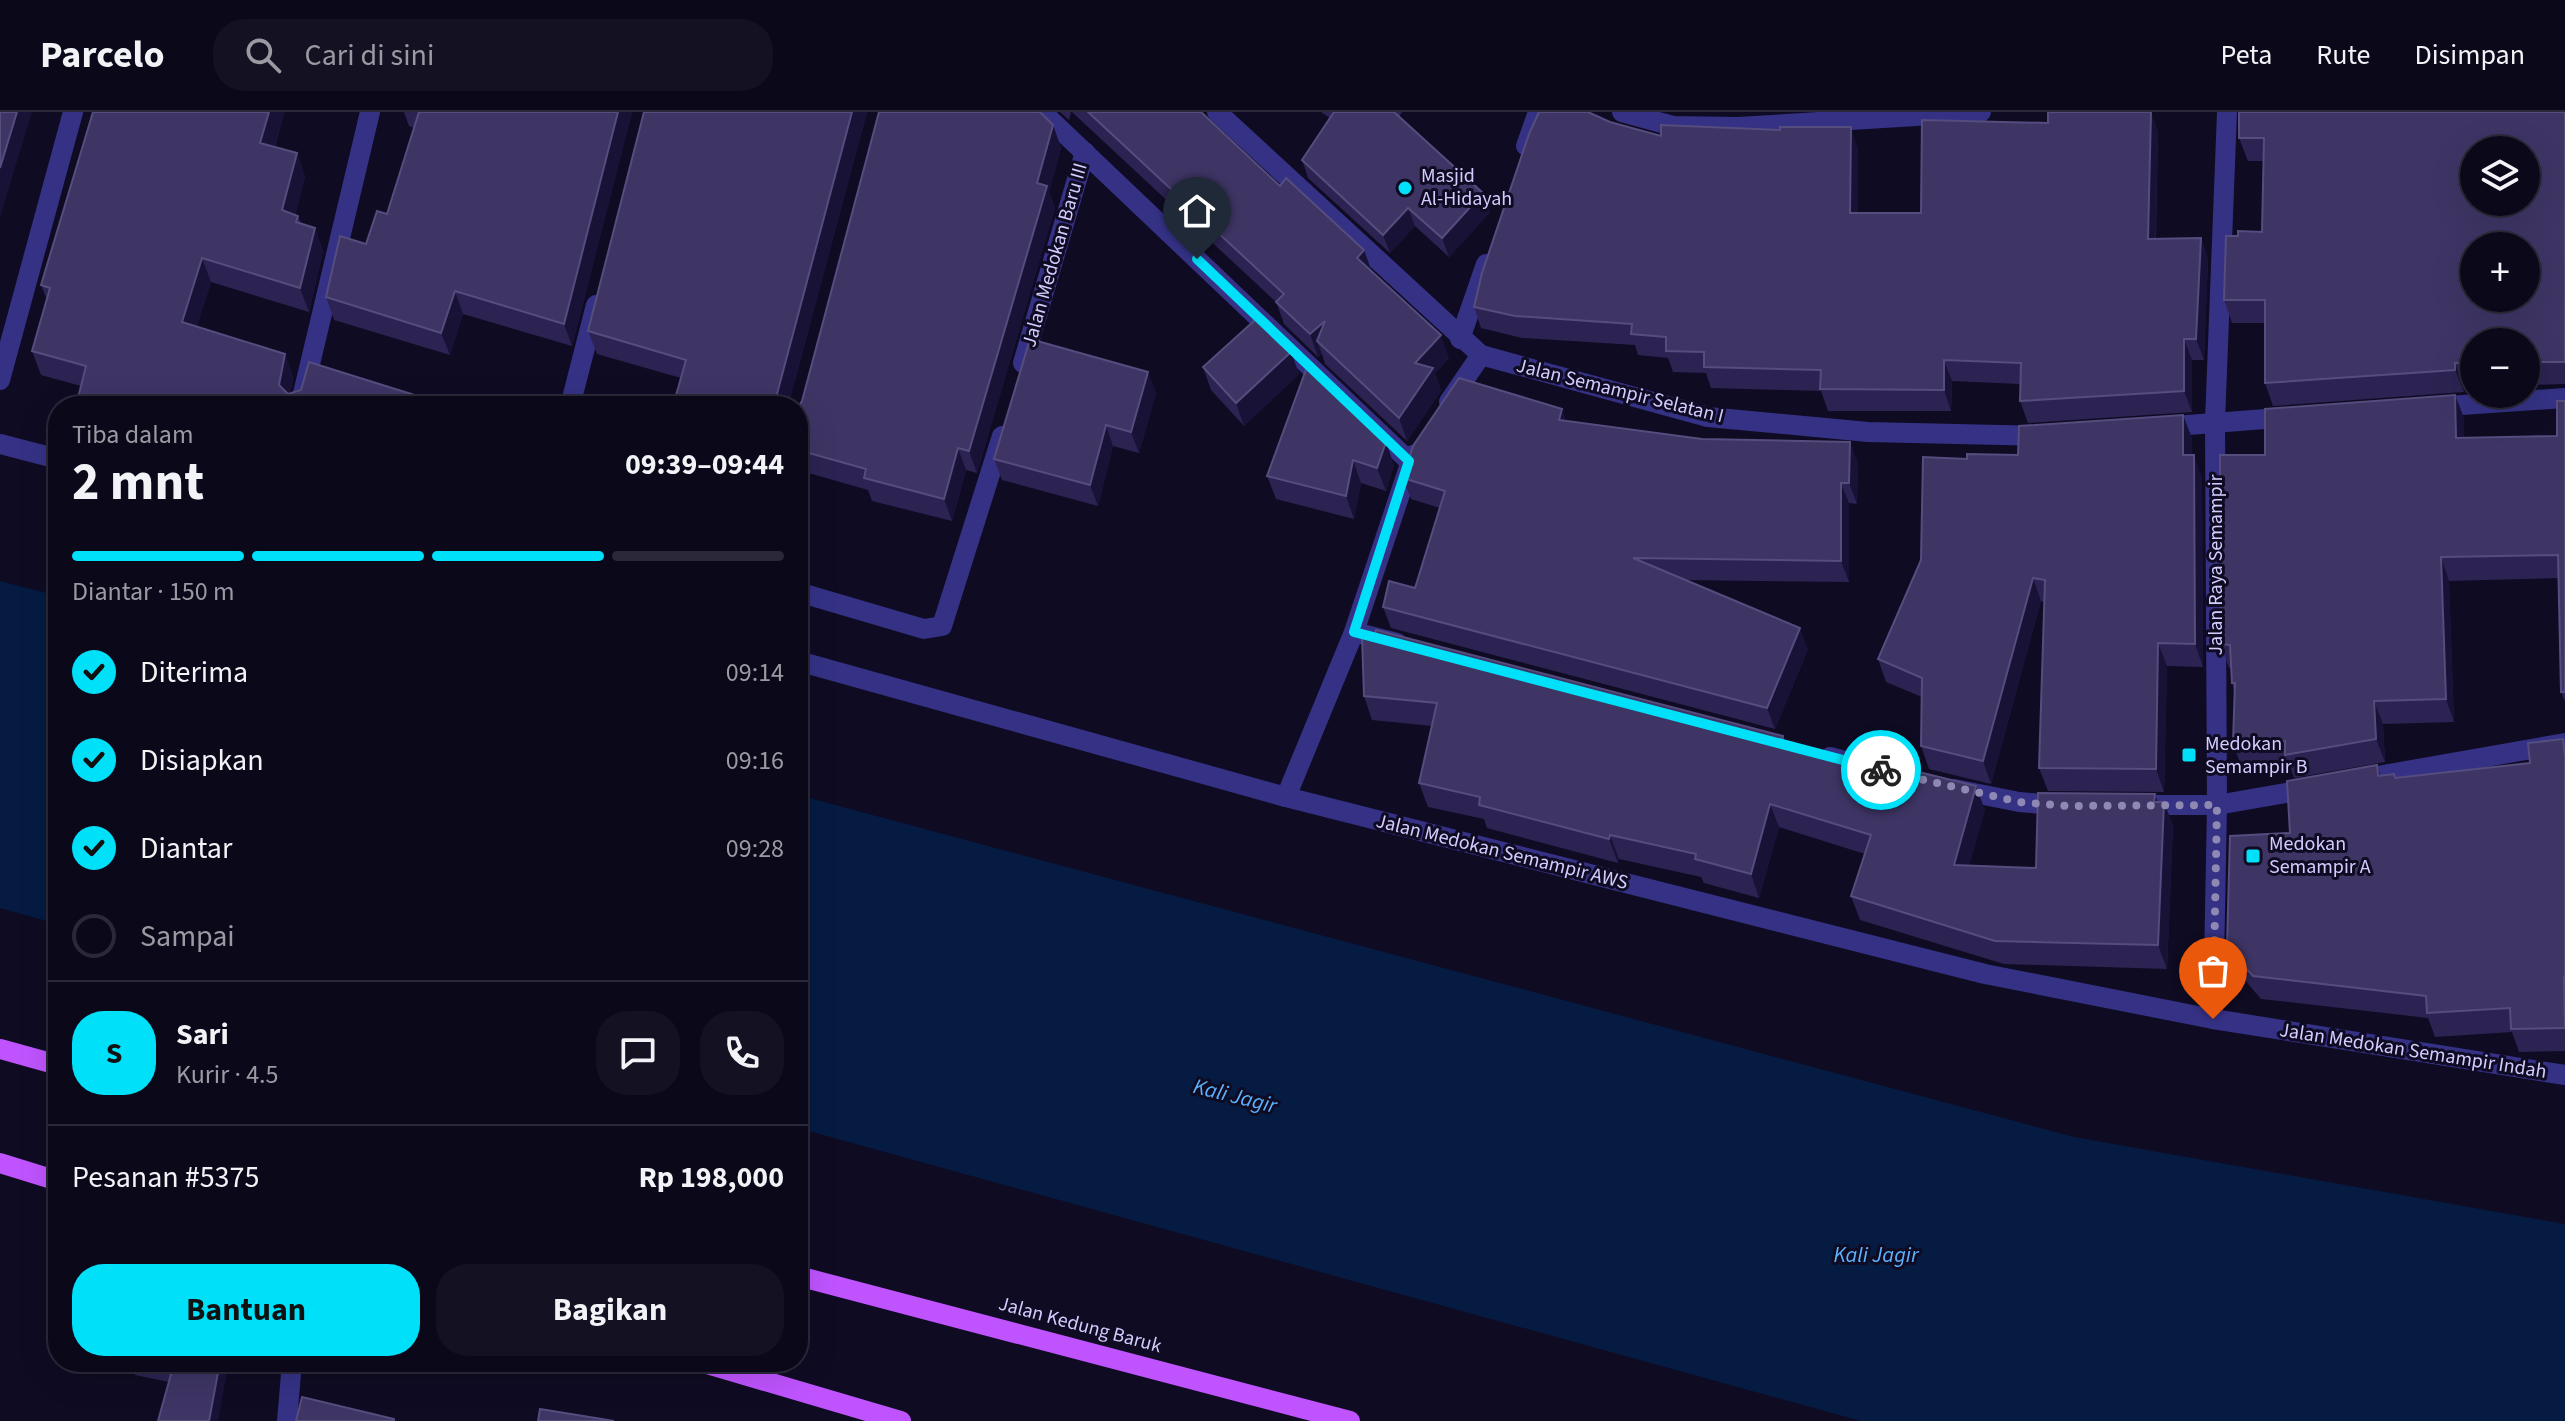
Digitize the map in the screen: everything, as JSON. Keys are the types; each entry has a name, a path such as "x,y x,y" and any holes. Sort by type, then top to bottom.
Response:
{"main road":[{"path":"0,1049 48,1062"},
{"path":"0,1163 48,1178"},
{"name":"Jalan Kedung Baruk","path":"808,1279 1350,1421"},
{"path":"734,1372 901,1421"}],"street":[{"path":"0,380 73,112"},
{"path":"302,396 370,112"},
{"path":"1042,112 1409,461"},
{"name":"Jalan Semampir Selatan I","path":"1217,112 1460,339 1481,355 1708,417 1868,432 2057,434"},
{"path":"1519,169 1538,112"},
{"path":"1622,112 1673,126 1738,127 1981,112"},
{"name":"Jalan Raya Semampir","path":"2213,1019 2217,805 2215,422 2227,112"},
{"name":"Jalan Medokan Baru III","path":"1019,377 1085,152"},
{"path":"1460,339 1494,240"},
{"path":"572,396 601,282"},
{"path":"1286,797 1354,632 1409,461 1481,355"},
{"path":"2413,408 2565,398"},
{"path":"2148,428 2306,416"},
{"path":"808,595 924,629 942,626 1006,422"},
{"path":"0,444 48,456"},
{"path":"1354,632 1415,648"},
{"name":"Jalan Medokan Semampir AWS","path":"808,664 1286,797 1985,974 2213,1019"},
{"path":"2127,805 2217,805 2565,743"},
{"path":"1813,752 1981,796 2082,806"},
{"name":"Jalan Medokan Semampir Indah","path":"2213,1019 2565,1075"},
{"path":"287,1421 291,1372"}],"water":[{"path":"0,581 48,593 48,921 0,908"},
{"name":"Kali Jagir","path":"808,798 2074,1137 2565,1224 2565,1421 1861,1421 808,1131"}],"building":[{"path":"0,112 17,112 0,168"},
{"path":"93,112 269,112 260,143 297,153 282,210 298,216 296,222 315,228 300,288 202,258 182,322 285,354 279,385 288,394 301,390 309,362 418,396 78,396 86,366 32,351 50,288 41,285"},
{"path":"419,112 618,112 564,324 455,291 441,333 326,297 340,236 366,244 377,211 387,214"},
{"path":"644,112 852,112 778,396 676,396 686,360 588,331"},
{"path":"879,112 1040,112 1053,125 1037,183 1047,186 969,451 958,448 944,499 864,478 866,469 808,453 808,396 803,396"},
{"path":"1088,112 1201,112 1280,186 1286,178 1364,250 1357,258 1441,335 1415,363 1433,368 1399,418 1317,341 1325,321 1310,334 1276,302 1284,294"},
{"path":"1334,112 1394,112 1483,193 1442,238 1408,208 1383,235 1302,160"},
{"path":"1539,112 1588,112 1610,122 1661,136 1661,125 1780,130 1780,127 1851,127 1850,213 1921,213 1922,120 2048,123 2048,112 2151,112 2148,239 2201,238 2196,339 2184,339 2184,391 2020,401 2021,363 1944,360 1944,390 1820,389 1821,370 1704,367 1704,352 1666,351 1666,337 1631,334 1632,324 1515,316 1474,307 1482,273"},
{"path":"2239,112 2565,112 2565,362 2540,362 2540,328 2460,328 2460,363 2455,363 2455,370 2265,383 2265,300 2224,300 2226,236 2238,236 2238,231 2262,232 2264,138 2239,138"},
{"path":"1256,319 1291,352 1236,403 1203,367"},
{"path":"1030,339 1148,372 1131,432 1106,425 1090,485 994,459"},
{"path":"1307,367 1386,442 1377,468 1353,460 1346,496 1267,476"},
{"path":"1459,378 1562,409 1559,420 1702,439 1850,442 1849,483 1841,483 1841,561 1633,558 1800,628 1767,708 1383,607 1389,581 1415,588 1445,491 1403,478 1413,446"},
{"path":"2455,395 2456,438 2557,436 2557,401 2565,401 2565,692 2561,692 2558,555 2441,557 2446,699 2374,701 2376,739 2285,755 2285,741 2233,743 2235,683 2232,683 2230,645 2221,644 2220,455 2265,455 2265,409"},
{"path":"2183,415 2183,455 2194,455 2195,644 2158,643 2156,769 2039,768 2045,580 2033,578 1983,761 1921,746 1922,678 1878,659 1921,560 1923,457 1967,459 1967,454 2018,455 2019,426"},
{"path":"1376,630 1783,736 1782,741 1884,772 1886,764 1976,786 1954,865 2036,868 2038,793 2155,794 2154,802 2164,802 2158,945 1995,941 1851,896 1871,835 1770,804 1751,874 1695,859 1696,854 1610,835 1609,839 1479,805 1480,797 1419,783 1437,703 1364,696 1362,636 1374,637"},
{"path":"2563,739 2565,1028 2511,1029 2510,1008 2427,1013 2426,996 2253,976 2227,947 2230,836 2290,833 2287,781 2377,765 2378,776 2394,774 2395,778 2530,763 2528,743"},
{"path":"172,1372 218,1372 209,1421 158,1421"},
{"path":"302,1397 394,1419 394,1421 296,1421"},
{"path":"540,1409 614,1421 538,1421"}],"way so far":[{"path":"1881,770 1981,796 2019,802 2067,806 2217,805 2213,1019"}],"place":[{"name":"Masjid Al-Hidayah","path":"1405,188"},
{"name":"Medokan Semampir B","path":"2189,755"},
{"name":"Medokan Semampir A","path":"2253,856"}],"route":[{"path":"1197,259 1409,461 1354,632 1881,770"}]}
